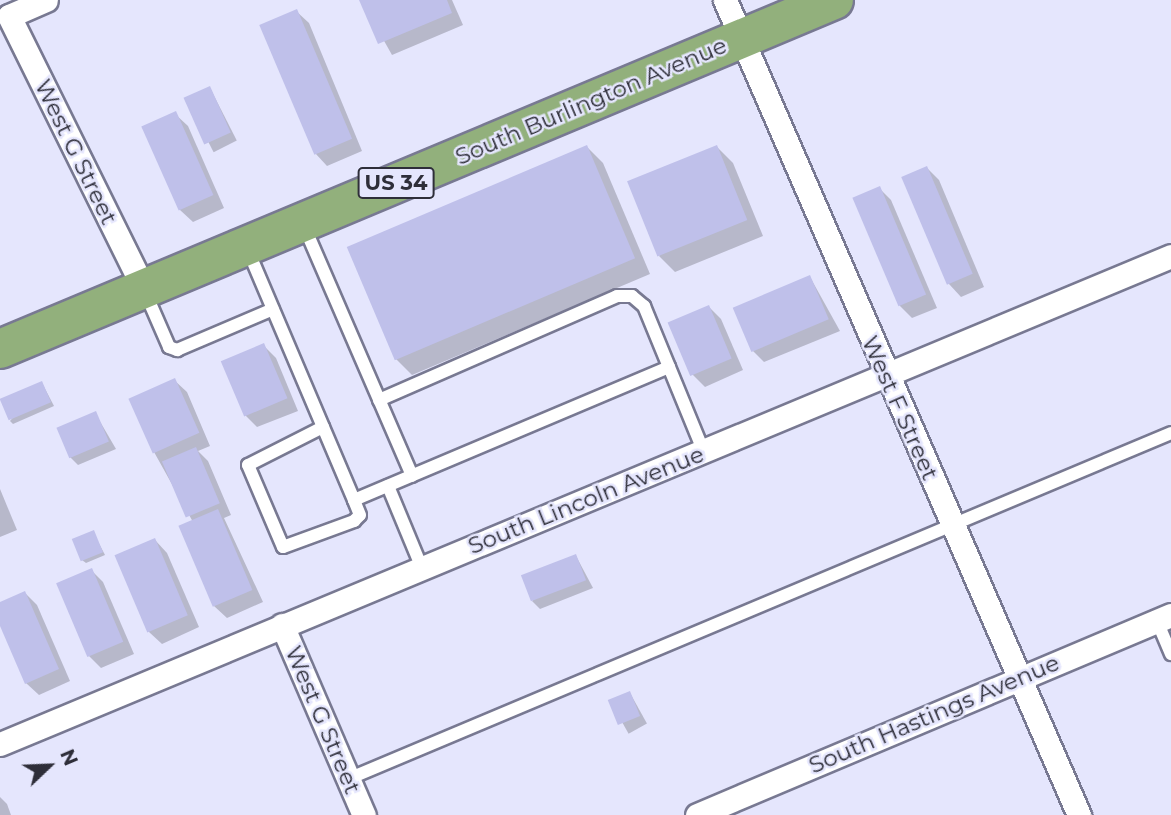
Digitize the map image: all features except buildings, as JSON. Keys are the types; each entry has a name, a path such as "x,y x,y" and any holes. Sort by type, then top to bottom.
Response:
{"highway":[{"name":"South Burlington Avenue","path":"0,349 834,0"}],"street":[{"name":"West G Street","path":"46,0 9,16 144,289"},
{"name":"West F Street","path":"724,0 1079,815"},
{"name":"South Lincoln Avenue","path":"0,744 1171,256"},
{"name":"South Hastings Avenue","path":"697,815 1164,618"},
{"name":"West G Street","path":"282,625 364,815"}],"lane":[{"path":"303,222 412,476"},
{"path":"247,246 360,515 354,521 283,547 248,465 323,427"},
{"path":"144,289 169,347 177,350 273,309"},
{"path":"379,400 617,296 632,296 643,306 704,452"},
{"path":"354,500 669,367"},
{"path":"348,779 1171,433"},
{"path":"388,486 422,568"},
{"path":"1164,618 1171,654"}]}
